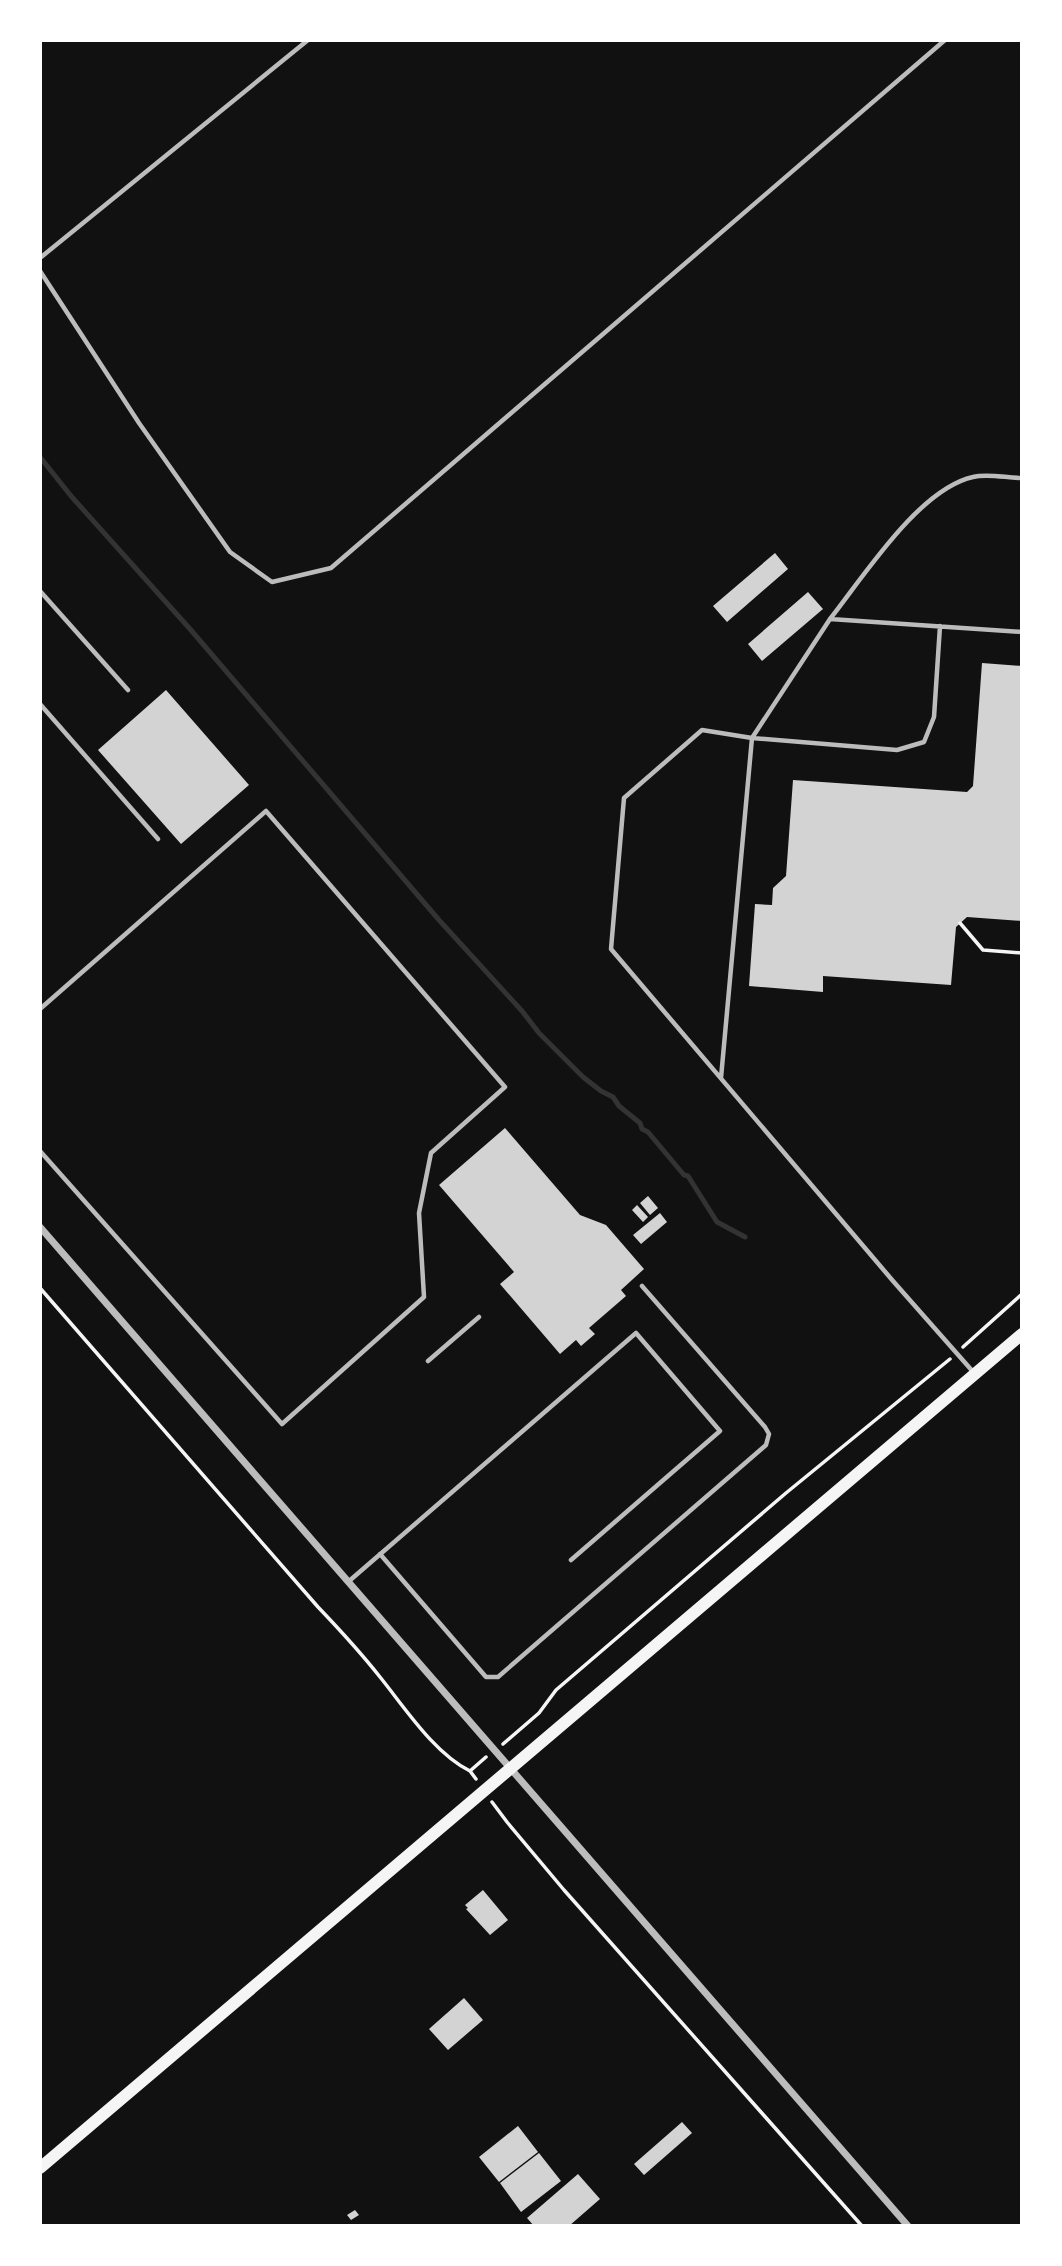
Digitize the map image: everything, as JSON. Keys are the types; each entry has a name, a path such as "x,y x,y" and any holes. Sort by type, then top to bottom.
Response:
{"main road":[{"path":"40,2168 1022,1337"}],"street":[{"path":"40,1227 908,2226"}],"lane":[{"path":"40,258 309,40"},
{"path":"40,271 139,423 230,552 272,582 331,568 945,40"},
{"path":"721,1079 752,738 830,619 909,518 939,491 974,476 1022,478"},
{"path":"40,591 128,690"},
{"path":"830,619 1022,632"},
{"path":"940,626 934,717 924,742 897,750 752,738 702,730 624,798 611,949 976,1374"},
{"path":"40,704 158,839"},
{"path":"40,1009 266,811 505,1087 431,1153 419,1213 424,1297 282,1424 40,1151"},
{"path":"380,1554 486,1677 498,1677 766,1445 769,1434 765,1427 642,1286"},
{"path":"428,1362 480,1317"},
{"path":"348,1582 636,1333 720,1431 572,1560"}],"path":[{"path":"960,923 983,950 1022,953"},
{"path":"40,1289 355,1647 421,1729 446,1756 470,1770"},
{"path":"529,1723 556,1690 786,1493 957,1353 1022,1294"},
{"path":"484,1790 556,1880 862,2226"}],"building":[{"path":"775,553 788,569 727,622 713,606"},
{"path":"808,592 823,609 762,661 748,644"},
{"path":"982,663 1022,666 1022,921 967,917 956,927 951,985 823,976 823,992 749,986 755,904 772,905 773,888 786,876 793,780 967,792 973,786"},
{"path":"166,690 249,785 181,844 98,750"},
{"path":"505,1128 580,1215 606,1225 644,1269 621,1290 626,1296 589,1328 595,1334 581,1346 576,1340 560,1354 500,1284 514,1272 439,1185"},
{"path":"648,1196 658,1208 650,1215 640,1203"},
{"path":"637,1205 648,1217 643,1222 632,1210"},
{"path":"660,1213 667,1222 641,1244 633,1235"},
{"path":"483,1890 508,1920 490,1935 465,1905"},
{"path":"464,1998 483,2020 448,2050 429,2029"},
{"path":"682,2122 692,2133 644,2175 634,2164"},
{"path":"518,2126 538,2152 499,2182 479,2157"},
{"path":"539,2153 561,2181 521,2212 500,2183"},
{"path":"578,2174 600,2199 569,2226 534,2226 527,2218"},
{"path":"355,2210 359,2215 351,2220 347,2215"}],"waterway":[{"path":"40,457 71,496 190,629 539,1033 583,1077 613,1097 619,1106 640,1123 642,1129 648,1132 684,1175 688,1176 717,1222 745,1237"}]}
